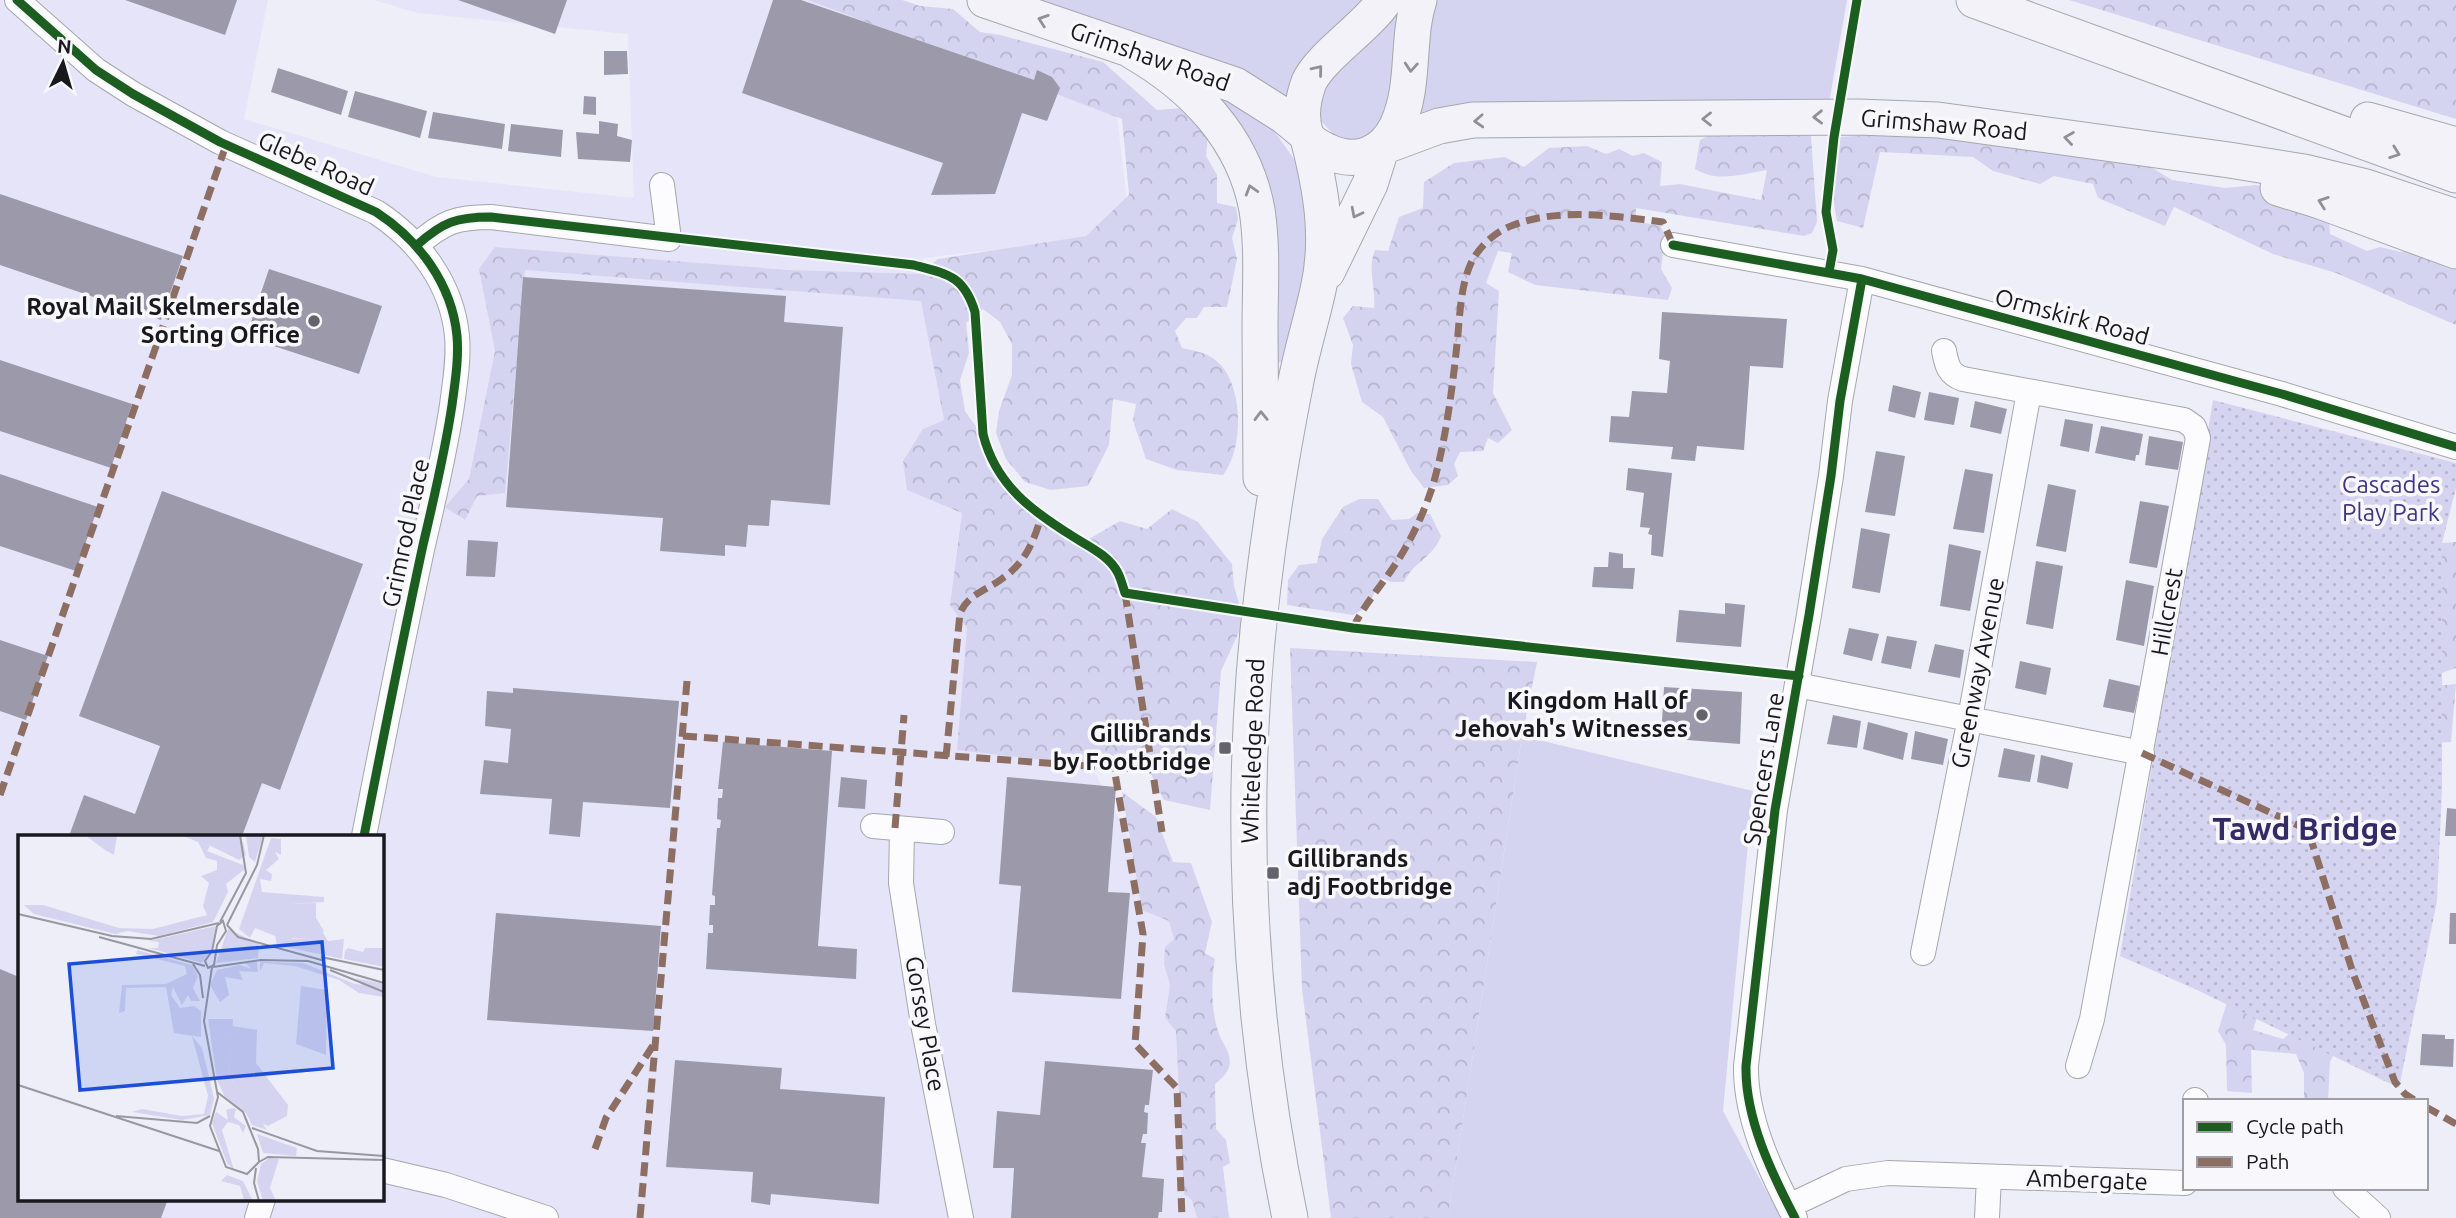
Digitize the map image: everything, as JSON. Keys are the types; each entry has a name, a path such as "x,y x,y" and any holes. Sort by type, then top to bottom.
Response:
{"main road":[{"name":"Grimshaw Road","path":"985,0 1235,85 1276,110 1322,149 1339,157 1368,155 1439,126 1473,120 1857,117 1938,120 2304,172 2366,187 2456,217"},
{"name":"Whiteledge Road","path":"1290,1218 1271,1112 1259,1012 1251,904 1248,798 1254,659 1285,436 1300,355 1319,288 1324,237 1320,183 1302,115 1304,96 1311,79 1322,64 1362,27 1385,0"},
{"name":"Whiteledge Road","path":"1319,288 1370,184 1383,147 1397,126 1409,86 1412,31 1419,0"},
{"path":"1974,0 2456,175"},
{"path":"2032,21 2456,145"},
{"path":"1132,51 1168,73 1203,105 1219,126 1244,169 1256,209 1261,263 1263,583"},
{"path":"2146,148 2317,200 2456,251"}],"street":[{"name":"Glebe Road","path":"17,0 96,70 133,94 220,142 376,212 399,227 416,244"},
{"path":"416,244 451,220 469,217 491,217 669,239 662,185"},
{"name":"Grimrod Place","path":"364,835 446,442 458,365 453,311 442,284 416,244"},
{"name":"Ormskirk Road","path":"1673,245 1862,279 2269,390 2456,447"},
{"name":"Spencers Lane","path":"1792,1212 1763,1148 1749,1102 1746,1066 1775,810 1862,279"},
{"name":"Hillcrest","path":"1944,351 1948,370 1954,376 2184,420 2194,427 2198,438 2092,1019 2078,1066"},
{"name":"Greenway Avenue","path":"1923,953 1970,718 2029,392"},
{"path":"1797,685 2142,753"},
{"path":"873,826 942,832"},
{"name":"Gorsey Place","path":"902,829 901,883 923,1024 961,1218"},
{"path":"383,1170 446,1185 545,1218"},
{"name":"Ambergate","path":"1792,1212 1846,1179 1867,1174 2183,1183"},
{"path":"1987,1218 1989,1177"},
{"path":"2347,1190 2378,1218"},
{"path":"257,1218 263,1200"}],"shaded area":[{"path":"0,0 268,0 244,119 436,177 634,198 628,34 418,13 374,0 883,0 1113,83 1131,234 923,258 990,573 1190,954 1224,1218 0,1218"}],"green space":[{"path":"808,0 902,0 920,6 953,9 980,32 1103,62 1157,110 1182,108 1208,135 1206,156 1217,175 1217,203 1236,207 1238,219 1232,238 1237,259 1227,307 1204,307 1197,318 1186,318 1175,331 1182,348 1206,355 1221,365 1235,394 1238,430 1230,463 1223,475 1177,470 1146,459 1133,421 1136,404 1113,399 1109,445 1088,486 1051,490 1025,482 1006,459 996,433 999,411 1012,375 1012,344 1000,322 983,309 966,323 969,353 960,380 965,411 980,432 987,466 1006,489 1034,515 1064,536 1089,539 1120,521 1147,529 1172,509 1198,522 1232,564 1234,586 1244,621 1221,671 1210,810 1164,800 1150,772 957,750 967,628 950,605 962,513 907,490 903,461 923,429 944,420 921,301 525,270 505,493 477,496 465,520 445,507 469,479 495,351 479,269 495,247 788,270 919,274 938,259 1086,236 1129,195 1122,119"},
{"path":"1026,0 1369,0 1288,98"},
{"path":"1399,0 1399,69 1378,132 1355,142 1335,136 1320,120 1317,104 1324,84"},
{"path":"1431,0 1847,0 1829,103 1417,116"},
{"path":"2069,0 2456,0 2456,119"},
{"path":"1221,92 1270,125 1299,166 1314,247 1283,362 1275,362 1217,96"},
{"path":"1879,121 2142,154 2151,167 2172,180 2225,188 2256,185 2320,204 2329,219 2330,234 2367,251 2380,247 2401,252 2422,247 2456,258 2456,325 2336,273 2273,254 2174,207 2165,226 2098,198 2093,184 2054,176 2040,184 1993,171 1973,157 1880,152 1863,228 1837,221 1832,193 1840,137 1867,135"},
{"path":"1747,128 1763,129 1768,136 1811,136 1817,222 1812,233 1804,236 1636,208 1636,222 1660,225 1665,236 1661,269 1672,288 1668,300 1535,285 1508,272 1512,253 1498,251 1486,283 1499,291 1493,393 1512,430 1498,443 1488,438 1483,451 1460,452 1454,464 1458,476 1448,485 1424,488 1411,471 1383,417 1362,402 1351,364 1353,345 1343,318 1353,306 1374,308 1372,264 1375,250 1388,251 1399,217 1423,208 1424,182 1454,163 1505,157 1524,167 1549,148 1587,146 1606,154 1619,149 1633,156 1644,153 1662,162 1660,186 1680,184 1761,200 1767,170 1721,177 1695,169 1700,140 1710,135 1742,136"},
{"name":"Cascades Play Park","path":"2213,400 2456,463 2456,488 2442,543 2442,789 2437,901 2399,1088 2197,990 2120,956"},
{"path":"1359,499 1378,499 1392,520 1409,519 1417,513 1430,514 1441,536 1438,543 1404,582 1391,582 1381,578 1368,607 1353,615 1287,605 1288,580 1299,565 1317,563 1322,539 1343,507"},
{"path":"2456,542 2456,668 2433,676 2435,686 2456,684 2451,742 2387,745 2442,543"},
{"path":"1290,648 1537,662 1522,736 1449,1210 1454,1218 1331,1218 1302,989"},
{"path":"1522,736 1753,791 1723,1111 1781,1218 1453,1218 1449,1210"},
{"path":"1122,792 1156,817 1173,862 1191,863 1212,922 1205,953 1215,959 1212,986 1214,1014 1230,1062 1227,1072 1215,1084 1216,1129 1226,1140 1230,1163 1223,1167 1229,1218 1197,1218 1192,1200 1184,1194 1176,1031 1165,1018 1170,985 1164,964 1165,947 1174,939 1169,921 1142,910"},
{"path":"2262,1002 2253,1030 2283,1039 2293,1031 2340,1040 2330,1062 2328,1099 2304,1099 2304,1073 2296,1054 2251,1050 2252,1093 2227,1091 2226,1045 2218,1031 2227,1003"}],"building":[{"path":"125,0 237,0 225,35"},
{"path":"458,0 567,0 555,34"},
{"path":"773,0 801,0 1034,80 1037,70 1052,77 1060,88 1047,121 1022,113 995,194 931,195 943,163 742,93"},
{"path":"604,51 627,51 628,74 604,75"},
{"path":"278,68 348,91 341,115 271,92"},
{"path":"355,91 427,111 420,138 348,117"},
{"path":"584,96 596,97 596,115 583,114"},
{"path":"433,112 505,124 502,149 428,138"},
{"path":"599,121 618,124 617,136 632,140 630,162 578,159 576,132 599,134"},
{"path":"511,124 563,130 561,157 508,151"},
{"path":"0,194 183,256 161,320 0,265"},
{"name":"Royal Mail Skelmersdale Sorting Office","path":"269,269 382,306 359,374 246,337"},
{"path":"523,277 786,296 784,322 843,327 830,505 771,500 769,526 748,525 746,547 725,545 725,556 660,551 663,518 506,507"},
{"path":"1662,312 1787,319 1783,368 1750,366 1744,450 1697,446 1695,461 1671,459 1673,447 1609,442 1611,416 1629,417 1632,391 1667,393 1670,361 1659,359"},
{"path":"0,360 132,404 111,468 0,431"},
{"path":"1893,385 1921,392 1915,418 1888,411"},
{"path":"1929,392 1959,398 1954,425 1924,420"},
{"path":"1975,401 2007,409 2001,434 1970,427"},
{"path":"2065,419 2093,424 2089,452 2060,446"},
{"path":"2101,426 2143,434 2139,455 2136,455 2135,461 2095,453"},
{"path":"2149,436 2183,442 2178,470 2145,465"},
{"path":"1876,451 1905,456 1895,516 1865,512"},
{"path":"1628,468 1672,473 1663,557 1651,555 1652,535 1648,534 1650,528 1640,527 1644,493 1626,490"},
{"path":"1965,469 1993,474 1984,533 1953,529"},
{"path":"0,474 98,507 76,571 0,546"},
{"path":"2048,484 2076,490 2066,552 2036,546"},
{"path":"162,491 363,564 280,790 262,783 242,835 69,835 84,795 135,814 160,746 79,716"},
{"path":"2140,501 2169,506 2157,568 2129,563"},
{"path":"1861,528 1890,534 1880,593 1852,588"},
{"path":"468,540 498,542 495,577 466,576"},
{"path":"1949,544 1981,551 1970,611 1940,606"},
{"path":"1609,552 1623,554 1623,568 1635,568 1633,589 1592,587 1594,567 1608,567"},
{"path":"2036,561 2063,566 2053,629 2026,624"},
{"path":"2126,580 2154,586 2144,646 2116,640"},
{"path":"1725,603 1745,605 1741,647 1676,642 1679,610 1725,614"},
{"path":"1849,628 1879,634 1872,661 1843,654"},
{"path":"1887,636 1917,641 1911,669 1881,663"},
{"path":"0,640 48,656 26,720 0,711"},
{"path":"1935,644 1964,650 1960,678 1928,672"},
{"path":"2020,661 2051,668 2046,695 2015,688"},
{"path":"2109,679 2140,686 2134,713 2103,707"},
{"name":"Kingdom Hall of Jehovah's Witnesses","path":"1664,687 1742,692 1740,744 1661,738"},
{"path":"513,688 679,701 670,808 583,802 580,837 549,834 552,799 480,794 484,760 508,763 511,729 485,726 487,691 513,693"},
{"path":"1833,715 1861,721 1857,748 1827,744"},
{"path":"1868,722 1908,733 1903,760 1863,749"},
{"path":"1915,731 1948,739 1943,765 1911,759"},
{"path":"723,742 832,751 818,946 857,949 856,979 706,969 708,933 713,933 713,925 709,925 710,905 715,905 715,896 712,895 717,828 720,828 721,820 717,819 718,798 722,798 723,789 718,789"},
{"path":"2004,748 2035,755 2030,782 1998,777"},
{"path":"2041,755 2073,763 2068,789 2037,782"},
{"path":"841,777 867,780 865,809 838,807"},
{"path":"1007,777 1116,787 1108,892 1130,893 1121,999 1012,992 1021,886 999,884"},
{"path":"2447,808 2456,809 2456,836 2445,836"},
{"path":"496,913 661,926 653,1031 487,1020"},
{"path":"2450,913 2456,913 2456,944 2449,944"},
{"path":"0,969 18,977 18,1200 168,1200 161,1218 0,1218"},
{"path":"2422,1034 2445,1035 2445,1039 2454,1039 2453,1067 2420,1065"},
{"path":"675,1060 782,1068 780,1089 885,1097 879,1204 771,1194 770,1205 751,1202 753,1172 666,1167"},
{"path":"1045,1061 1153,1070 1149,1105 1145,1105 1144,1112 1148,1113 1147,1134 1143,1134 1141,1143 1146,1143 1142,1177 1164,1179 1162,1212 1159,1212 1158,1218 1011,1218 1014,1168 993,1168 997,1111 1040,1115"}],"marked path":[{"path":"0,795 226,145"},
{"path":"1353,628 1407,546 1433,485 1448,415 1463,291 1468,270 1479,250 1488,240 1511,226 1529,220 1567,215 1663,222 1673,245"},
{"path":"946,757 960,613 974,596 1017,566 1032,543 1041,517"},
{"path":"1125,593 1162,832"},
{"path":"640,1218 687,681"},
{"path":"895,828 904,715"},
{"path":"683,736 1114,768 1143,934 1135,1044 1177,1088 1182,1218"},
{"path":"2142,753 2308,830 2353,973 2395,1082 2413,1099"},
{"path":"1114,768 1152,768"},
{"path":"595,1149 606,1118 654,1044"},
{"path":"2428,1108 2456,1124"}],"cycle path":[{"path":"17,0 96,70 133,94 220,142 376,212 406,236 441,281 454,317 457,336 452,405 364,835"},
{"path":"1829,272 1833,250 1826,212 1834,137 1857,0"},
{"path":"417,245 451,222 491,217 914,265 936,271 960,284 971,300 975,312 983,434 997,469 1031,508 1110,562 1118,573 1125,593 1353,628 1799,676"},
{"path":"1673,245 1862,279 2282,394 2456,447"},
{"path":"1795,1218 1761,1144 1750,1105 1746,1066 1775,810 1862,279"}],"place":[{"name":"Royal Mail Skelmersdale Sorting Office","path":"314,321"},
{"name":"Kingdom Hall of Jehovah's Witnesses","path":"1702,715"},
{"name":"Gillibrands by Footbridge","path":"1225,748"},
{"name":"Gillibrands adj Footbridge","path":"1273,873"}],"district":[{"name":"Tawd Bridge","path":"2305,829"}]}
